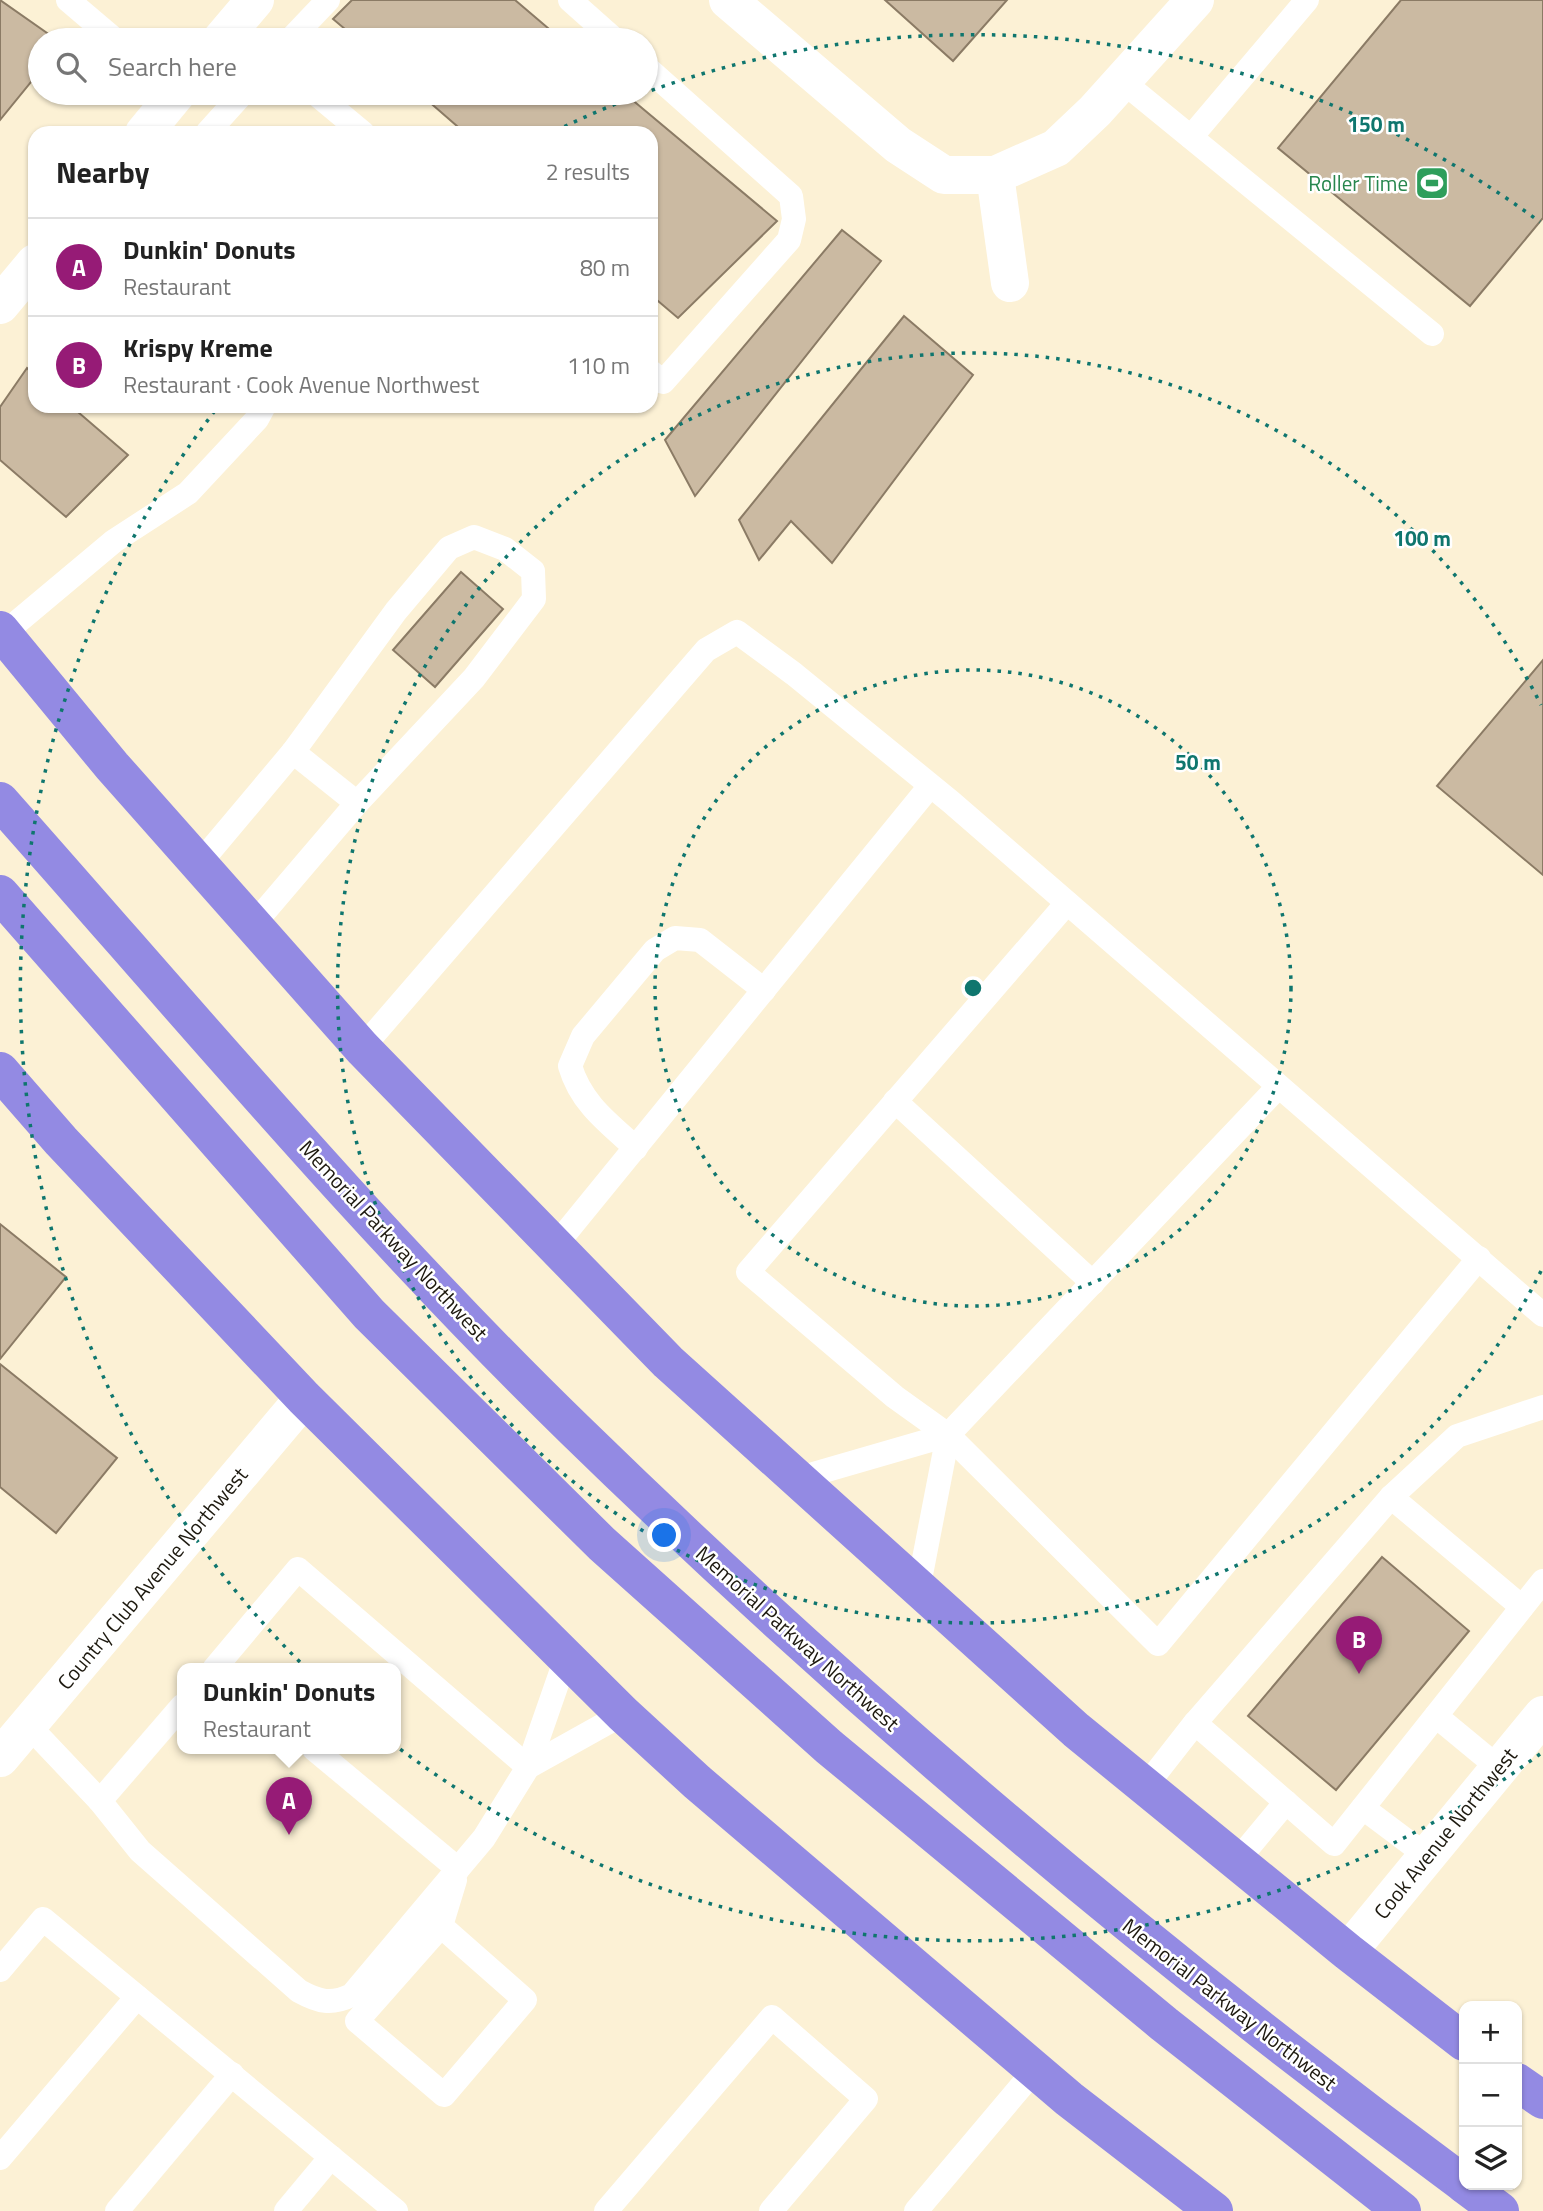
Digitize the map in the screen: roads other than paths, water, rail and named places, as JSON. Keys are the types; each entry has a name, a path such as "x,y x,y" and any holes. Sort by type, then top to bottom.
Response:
{"highway":[{"path":"1,632 199,864 362,1048 668,1362 1076,1730 1348,1952 1459,2038"},
{"name":"Memorial Parkway Northwest","path":"0,801 388,1239 572,1428 742,1589 942,1769 1174,1963 1459,2181"},
{"path":"0,894 369,1314 602,1544 840,1756 1164,2024 1402,2211"},
{"path":"0,1071 61,1141 304,1398 623,1714 697,1782 1035,2070 1214,2211"},
{"path":"1522,2085 1543,2100"},
{"name":"Memorial Parkway Northwest","path":"1471,2190 1500,2211"}],"street":[{"path":"727,0 898,145 944,174 995,175 1056,148 1122,81 1195,0"},
{"path":"150,126 167,105"},
{"path":"995,175 1010,283"},
{"path":"0,305 28,271"},
{"name":"Country Club Avenue Northwest","path":"0,1758 304,1398"},
{"name":"Cook Avenue Northwest","path":"1348,1952 1543,1715"}],"lane":[{"path":"68,0 101,28"},
{"path":"301,28 328,0"},
{"path":"570,0 602,28"},
{"path":"1191,137 1307,0"},
{"path":"658,78 791,196 794,219 789,240 663,382 658,378"},
{"path":"1122,81 1432,334"},
{"path":"213,126 232,105"},
{"path":"329,105 355,126"},
{"path":"1,632 114,541 188,493 260,413"},
{"path":"199,864 293,752 396,611 449,548 474,537 505,549 533,572 534,599 474,678 357,803 253,925"},
{"path":"362,1048 706,650 737,632 794,674 930,786 1543,1315"},
{"path":"293,752 357,803"},
{"path":"555,1246 930,786"},
{"path":"1067,904 748,1272 895,1397 948,1435 1158,1644 1479,1258"},
{"path":"636,1148 587,1105 576,1088 569,1066 583,1036 655,950 676,938 700,940 764,990"},
{"path":"796,1479 948,1435 1279,1087"},
{"path":"895,1101 1093,1283"},
{"path":"1145,1787 1203,1714 1457,1436 1543,1407"},
{"path":"919,1590 948,1435"},
{"path":"1397,1502 1522,1607"},
{"path":"220,1663 298,1569 528,1767"},
{"path":"1203,1714 1286,1802 1334,1844 1543,1581"},
{"path":"28,1725 100,1801 140,1851 299,1991 320,2003 340,2001 352,1995 484,1838 528,1767 566,1658"},
{"path":"100,1801 177,1712"},
{"path":"528,1767 623,1714"},
{"path":"1436,1716 1499,1768"},
{"path":"320,1754 458,1869"},
{"path":"1237,1861 1286,1802"},
{"path":"1363,1808 1427,1856"},
{"path":"441,1926 525,2000 444,2095 357,2021 441,1926 458,1869"},
{"path":"0,1970 43,1919 396,2211"},
{"path":"0,2158 138,1997"},
{"path":"606,2211 772,2017 866,2099 771,2211"},
{"path":"916,2211 1035,2070"},
{"path":"117,2211 232,2074"},
{"path":"286,2211 331,2157"}],"place":[{"name":"Roller Time","path":"1432,183"},
{"name":"Krispy Kreme","path":"1359,1674"},
{"name":"Dunkin' Donuts","path":"289,1835"}]}
